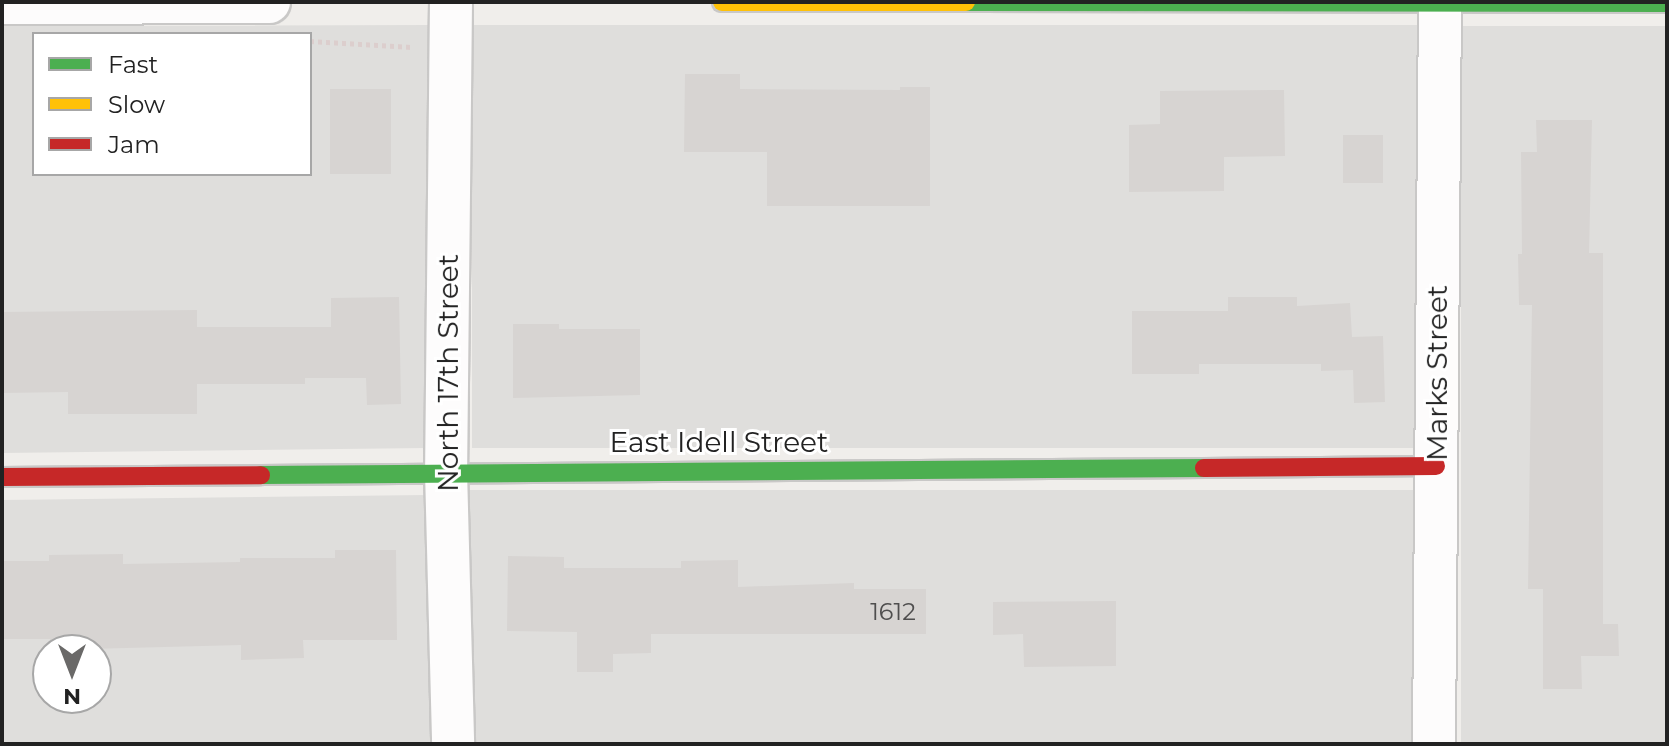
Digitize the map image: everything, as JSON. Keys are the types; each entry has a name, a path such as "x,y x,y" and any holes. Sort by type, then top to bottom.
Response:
{"street":[{"path":"2,3 269,2"},
{"name":"North 17th Street","path":"451,2 446,471 453,744"},
{"path":"722,2 1667,3"},
{"name":"Marks Street","path":"1434,744 1440,3"},
{"name":"East Idell Street","path":"2,477 446,471 1436,466"}],"path":[{"path":"312,41 424,48"}],"shaded area":[{"path":"430,25 426,448 2,453 2,26"},
{"path":"472,25 1419,25 1419,448 472,448"},
{"path":"1461,26 1667,26 1667,744 1461,744"},
{"path":"467,490 1415,490 1415,744 467,744"},
{"path":"426,495 432,744 2,744 2,500"}],"building":[{"path":"685,74 740,74 740,89 900,90 900,87 930,87 930,206 767,206 767,152 684,152"},
{"path":"330,89 391,89 391,174 330,174"},
{"path":"1284,90 1285,156 1224,157 1224,191 1129,192 1129,125 1160,124 1160,91"},
{"path":"1536,120 1592,120 1589,253 1603,253 1603,624 1618,624 1619,656 1581,656 1582,689 1543,689 1543,589 1528,589 1532,305 1519,305 1518,254 1522,254 1521,152 1537,152"},
{"path":"1343,135 1383,135 1383,183 1343,183"},
{"path":"399,297 401,404 367,405 366,378 305,378 305,384 197,384 197,414 68,414 68,392 2,393 2,312 197,310 197,327 331,327 331,298"},
{"path":"1228,297 1297,297 1297,306 1350,303 1352,337 1383,336 1385,402 1354,403 1353,370 1321,371 1321,364 1199,364 1199,374 1132,374 1132,311 1228,311"},
{"path":"513,324 559,324 559,329 640,329 640,395 513,398"},
{"path":"335,550 396,550 397,640 303,640 304,658 241,660 241,645 112,648 112,634 32,634 32,639 2,639 2,561 49,561 49,555 123,554 123,564 240,562 240,558 335,558"},
{"path":"508,556 564,557 564,568 681,568 681,561 738,560 738,587 854,583 854,589 926,589 926,634 651,634 651,653 613,654 613,672 577,672 577,632 507,631"},
{"path":"1116,601 1116,666 1024,667 1023,634 993,635 993,602"}],"traffic: fast":[{"path":"966,2 1667,3"},
{"path":"261,475 1204,468"}],"traffic: slow":[{"path":"722,2 966,2"}],"traffic: jam":[{"path":"1204,468 1436,466"},
{"path":"2,477 261,475"}]}
